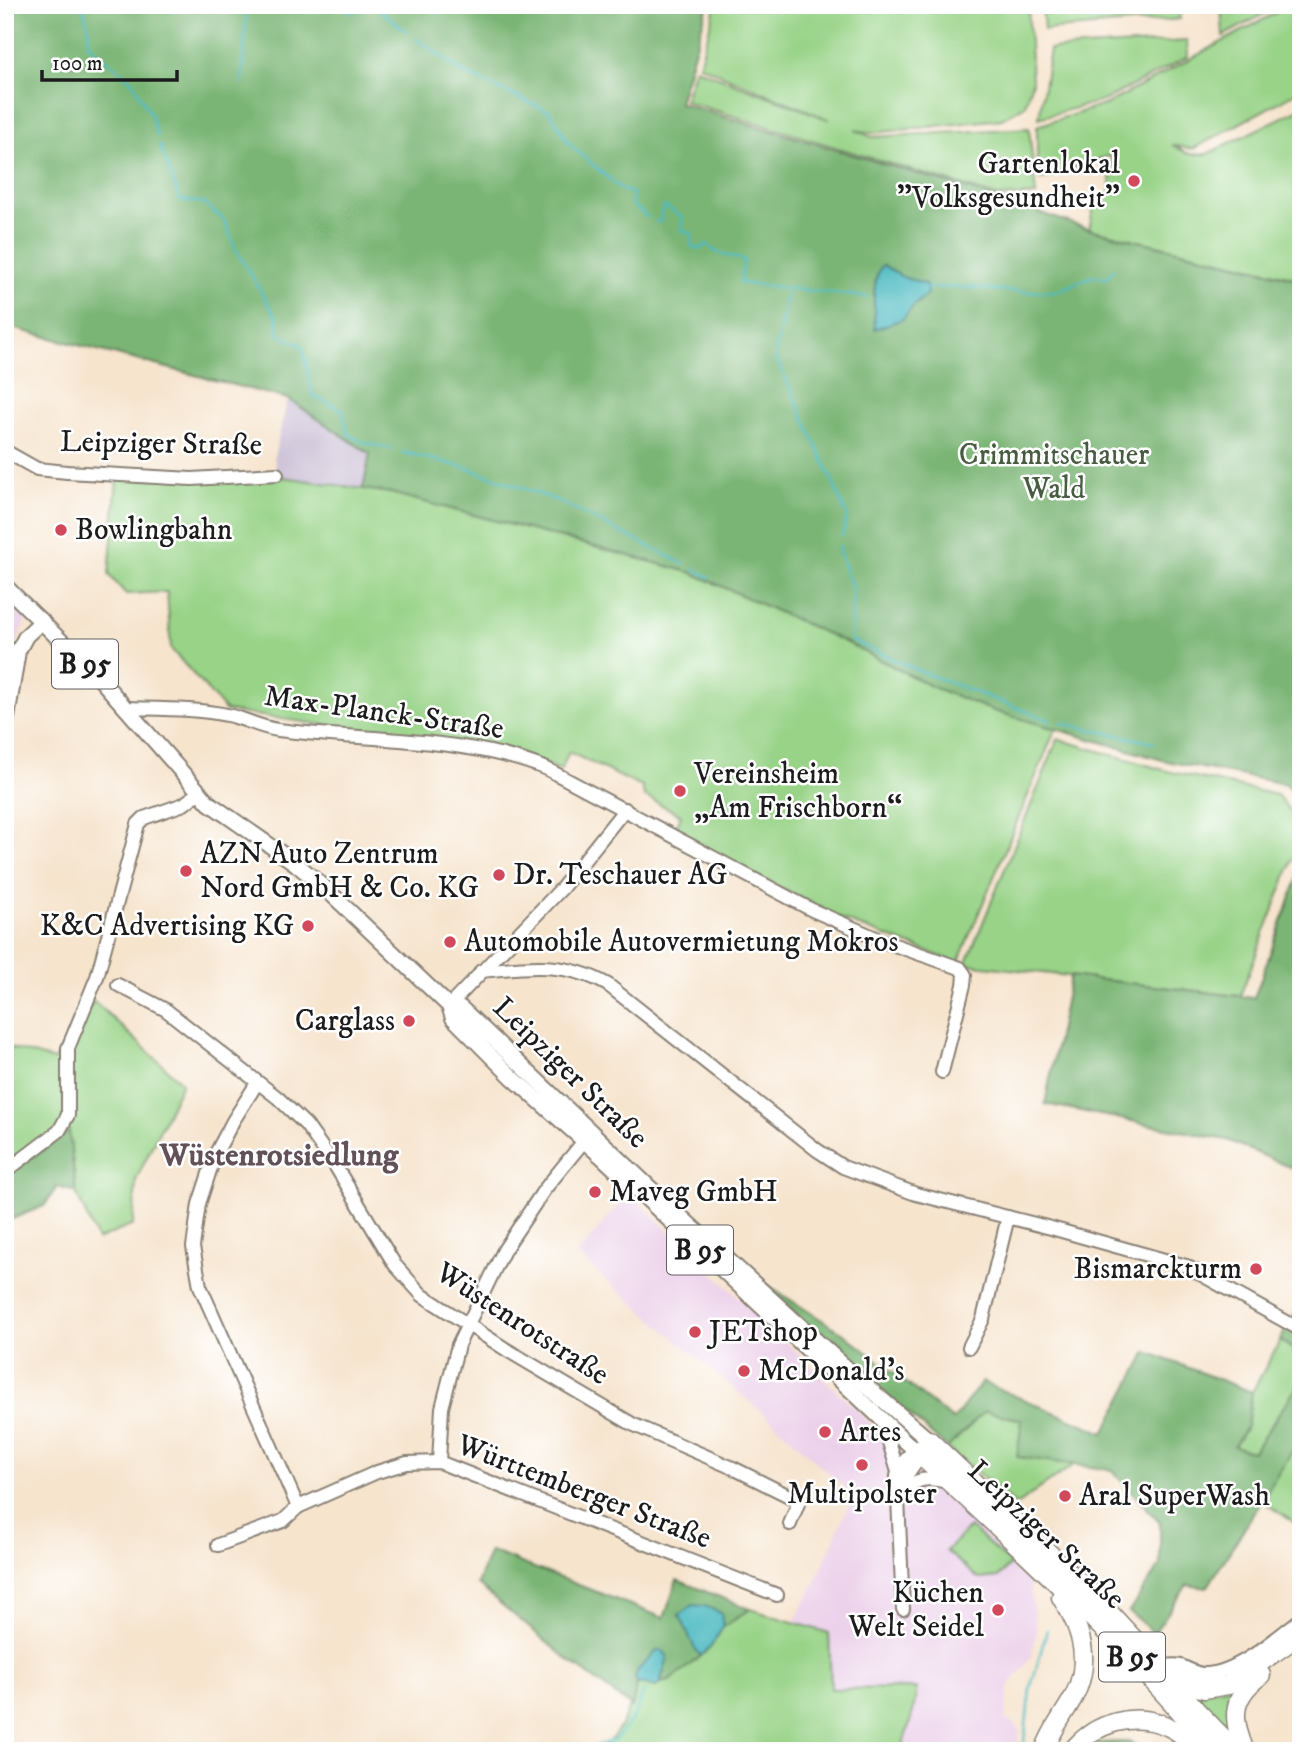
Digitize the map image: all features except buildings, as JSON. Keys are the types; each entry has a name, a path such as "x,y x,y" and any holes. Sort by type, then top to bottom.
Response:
{"highway":[{"name":"Leipziger Straße","path":"921,1449 950,1483 1103,1626 1214,1751"},
{"name":"Leipziger Straße","path":"921,1449 1090,1592 1236,1751"},
{"path":"1043,1571 1076,1620 1083,1651 1082,1672 1076,1691 1055,1725 1044,1751"},
{"path":"1164,1672 1204,1689 1228,1685 1301,1634"},
{"path":"1245,1751 1235,1720 1240,1696 1249,1684 1301,1647"},
{"path":"1072,1751 1098,1729 1133,1719 1169,1727 1200,1751"}],"main road":[{"name":"Leipziger Straße","path":"5,586 43,621 125,708 198,793 217,810 295,863 324,887 449,1006 461,1008 587,1137 883,1421 921,1449"},
{"path":"5,730 18,651 26,636 43,621"},
{"name":"Leipziger Straße","path":"587,1137 821,1345 921,1449"}],"street":[{"name":"Leipziger Straße","path":"5,451 37,469 66,472 192,479 277,474"},
{"name":"Max-Planck-Straße","path":"125,708 204,712 233,716 274,729 463,748 496,754 547,769 812,910 883,941 960,968 965,975 964,985 942,1072"},
{"path":"5,1172 47,1143 59,1132 68,1115 68,1048 97,977 138,824 145,818 184,804 198,793"},
{"path":"449,1006 562,888 625,809"},
{"path":"481,971 527,965 549,966 591,975 608,985 817,1150 843,1167 916,1194 1186,1266 1301,1330"},
{"name":"Wüstenrotstraße","path":"118,985 166,1010 306,1125 336,1167 395,1265 422,1295 562,1384 632,1424 733,1468 799,1501 790,1524"},
{"path":"257,1083 233,1121 206,1180 199,1204 193,1247 200,1286 299,1507"},
{"path":"439,1462 442,1408 458,1345 504,1250 544,1189 587,1137"},
{"path":"969,1347 983,1319 1008,1217"},
{"path":"883,1421 898,1472 903,1609"},
{"path":"898,1472 921,1449"},
{"path":"898,1503 904,1479 921,1449"},
{"name":"Württemberger Straße","path":"218,1545 284,1521 299,1507 377,1472 407,1463 439,1462 777,1595"},
{"path":"898,1503 915,1481 925,1479 950,1483"},
{"path":"1164,1672 1176,1665 1197,1674 1216,1673 1232,1667 1301,1619"}],"shaded area":[{"path":"288,399 370,454 363,489 277,476 274,456"},
{"path":"5,598 24,614 26,620 11,655 5,688"},
{"path":"629,1193 1028,1577 1037,1631 1031,1658 1009,1686 1005,1720 1020,1730 1016,1751 901,1751 913,1713 916,1688 830,1689 829,1633 794,1622 815,1583 853,1495 764,1414 577,1255"}],"green space":[{"name":"Crimmitschauer Wald","path":"5,5 708,5 679,103 971,190 1089,229 1301,280 1301,805 1286,784 1166,761 994,711 933,687 843,641 690,572 391,493 363,489 370,454 288,399 16,329 5,329"},
{"path":"716,5 1028,5 1032,82 1025,105 1002,119 872,133 855,130 872,137 1029,128 1036,195 1000,197 684,101 695,68 830,120 699,65"},
{"path":"1042,5 1179,5 1180,19 1044,30"},
{"path":"1221,5 1280,5 1223,36"},
{"path":"1290,5 1301,5 1301,90 1193,149 1172,145 1189,154 1207,154 1301,108 1301,279 1089,229 1095,202 1110,193 1111,155 1041,180 1037,173 1037,126 1107,104"},
{"path":"1187,41 1188,57 1105,100 1039,118 1050,49"},
{"path":"277,476 390,493 690,572 843,641 933,687 994,711 1056,728 958,963 843,920 728,861 675,830 681,815 644,796 642,787 569,752 561,770 507,751 226,711 171,649 167,592 126,594 109,575 117,478"},
{"path":"1058,739 1167,771 1277,795 1301,825 1301,838 1240,996 966,964"},
{"path":"1301,869 1301,1172 1227,1140 1045,1104 1070,976 1254,998"},
{"path":"94,1001 182,1083 136,1180 133,1225 97,1240 76,1192 69,1131 19,1166 5,1147 5,1048 54,1060"},
{"path":"69,1131 76,1192 57,1187 44,1206 5,1222 5,1177"},
{"path":"750,1274 847,1336 953,1420 982,1382 1104,1433 1147,1352 1252,1392 1247,1426 1234,1446 1253,1452 1301,1381 1301,1437 1207,1588 1187,1585 1154,1633 1129,1612 1160,1565 1160,1523 1112,1470 1017,1457 1022,1420 985,1411 947,1448"},
{"path":"1301,1303 1301,1355 1280,1340"},
{"path":"1280,1341 1301,1355 1301,1381 1253,1452 1233,1447 1247,1426 1252,1392"},
{"path":"985,1411 1022,1420 1017,1457 1075,1464 1016,1505 947,1448"},
{"path":"1301,1437 1301,1527 1260,1500"},
{"path":"970,1527 1011,1564 998,1577 979,1579 946,1551"},
{"path":"490,1551 664,1618 677,1580 750,1609 723,1627 720,1613 679,1615 701,1656 669,1681 660,1683 668,1657 657,1651 638,1670 632,1707 568,1660 477,1584"},
{"path":"750,1609 829,1633 831,1689 917,1688 901,1751 595,1751 604,1746 618,1731 628,1712 637,1683 656,1687 669,1681 710,1648 723,1627"},
{"path":"1239,1685 1234,1736 1212,1716 1194,1692"},
{"path":"1129,1742 1148,1751 1094,1751 1099,1743"}],"water":[{"path":"883,265 903,277 926,284 927,295 914,305 903,319 875,329 875,286"},
{"path":"692,1605 705,1606 721,1613 723,1627 710,1648 701,1656 679,1615"},
{"path":"657,1651 663,1651 668,1657 660,1683 656,1687 637,1683 635,1677 638,1670"}],"waterway":[{"path":"82,5 89,29 88,44 132,81 151,115 157,136"},
{"path":"242,84 247,5"},
{"path":"342,5 354,13"},
{"path":"374,5 408,33"},
{"path":"416,39 464,73 550,112 570,145 621,189 634,194 631,204 648,217"},
{"path":"160,145 180,200 204,203 224,220 236,250 278,320 278,334 302,346 313,396 343,410 348,434 362,442 393,449"},
{"path":"656,222 661,221 661,212 665,206 682,217 682,231 691,233 692,247 700,249 707,244 716,252 744,260 740,283 867,297"},
{"path":"926,288 1058,291 1093,276 1107,278 1114,269"},
{"path":"787,291 775,356 847,516 842,536"},
{"path":"402,452 467,468 556,500 684,564"},
{"path":"840,546 839,552 853,591 851,640 917,670 1052,721"},
{"path":"694,569 709,577"},
{"path":"1061,723 1154,743"},
{"path":"1023,1751 1030,1690 1047,1630"},
{"path":"579,1751 615,1740 634,1717 644,1691"}],"place":[{"name":"Gartenlokal \"Volksgesundheit\"","path":"1134,181"},
{"name":"Bowlingbahn","path":"61,530"},
{"name":"Vereinsheim „Am Frischborn“","path":"680,791"},
{"name":"AZN Auto Zentrum Nord GmbH & Co. KG","path":"186,871"},
{"name":"Dr. Teschauer AG","path":"499,875"},
{"name":"K&C Advertising KG","path":"308,926"},
{"name":"Automobile Autovermietung Mokros","path":"450,942"},
{"name":"Carglass","path":"409,1021"},
{"name":"Maveg GmbH","path":"595,1192"},
{"name":"Bismarckturm","path":"1256,1269"},
{"name":"JETshop","path":"695,1332"},
{"name":"McDonald's","path":"744,1371"},
{"name":"Artes","path":"825,1432"},
{"name":"Multipolster","path":"862,1465"},
{"name":"Aral SuperWash","path":"1065,1496"},
{"name":"Küchen Welt Seidel","path":"998,1610"}],"district":[{"name":"Wüstenrotsiedlung","path":"279,1156"}]}
